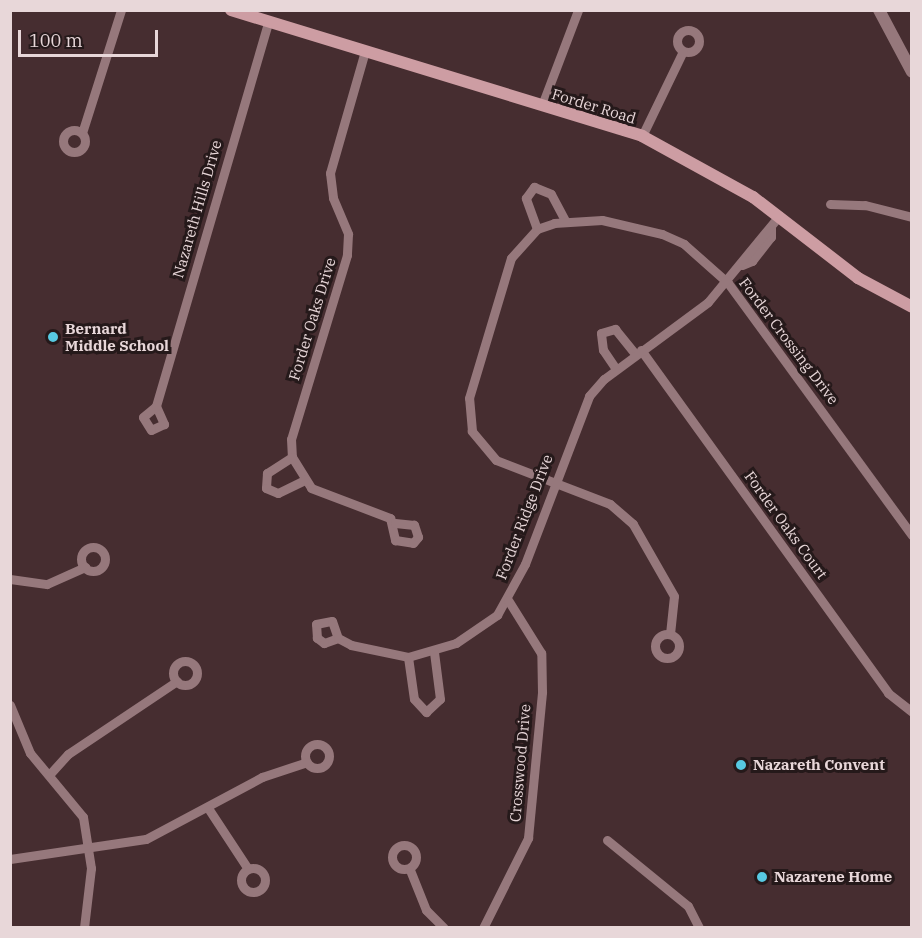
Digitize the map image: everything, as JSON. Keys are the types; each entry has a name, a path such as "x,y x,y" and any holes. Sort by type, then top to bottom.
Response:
{"main road":[{"name":"Forder Road","path":"231,10 642,136 779,216 858,278 912,307"}],"street":[{"path":"82,133 121,10"},
{"path":"542,105 578,10"},
{"path":"879,10 912,72"},
{"name":"Nazareth Hills Drive","path":"156,406 268,22"},
{"name":"Forder Oaks Drive","path":"292,457 291,439 347,255 348,234 333,198 330,173 365,51"},
{"path":"642,136 683,51"},
{"path":"537,230 526,198 534,188 551,194 564,220"},
{"path":"830,204 865,205 912,217"},
{"name":"Forder Ridge Drive","path":"338,638 408,657 434,652 484,627 508,600 584,406 616,369 728,283 779,216"},
{"name":"Forder Crossing Drive","path":"670,634 674,596 633,524 610,504 487,453 475,438 469,415 511,258 537,230 564,220 622,222 662,234 684,244 728,283 912,536"},
{"path":"616,369 603,350 601,333 615,329 638,352"},
{"name":"Forder Oaks Court","path":"638,352 888,693 912,712"},
{"path":"305,480 278,493 266,488 267,473 292,457 305,480 325,495 395,522"},
{"path":"10,579 47,584 85,567"},
{"name":"Crosswood Drive","path":"483,927 528,838 542,692 542,653 508,600"},
{"path":"408,657 414,699 426,712 440,699 434,652"},
{"path":"49,775 68,754 177,681"},
{"path":"10,705 25,743 49,775 74,800 90,847 84,927"},
{"path":"10,859 146,838 208,808 262,777 307,762"},
{"path":"208,808 248,869"},
{"path":"607,840 688,906 699,927"},
{"path":"410,870 426,910 444,927"}],"place":[{"name":"Bernard Middle School","path":"53,337"},
{"name":"Nazareth Convent","path":"741,765"},
{"name":"Nazarene Home","path":"762,877"}]}
